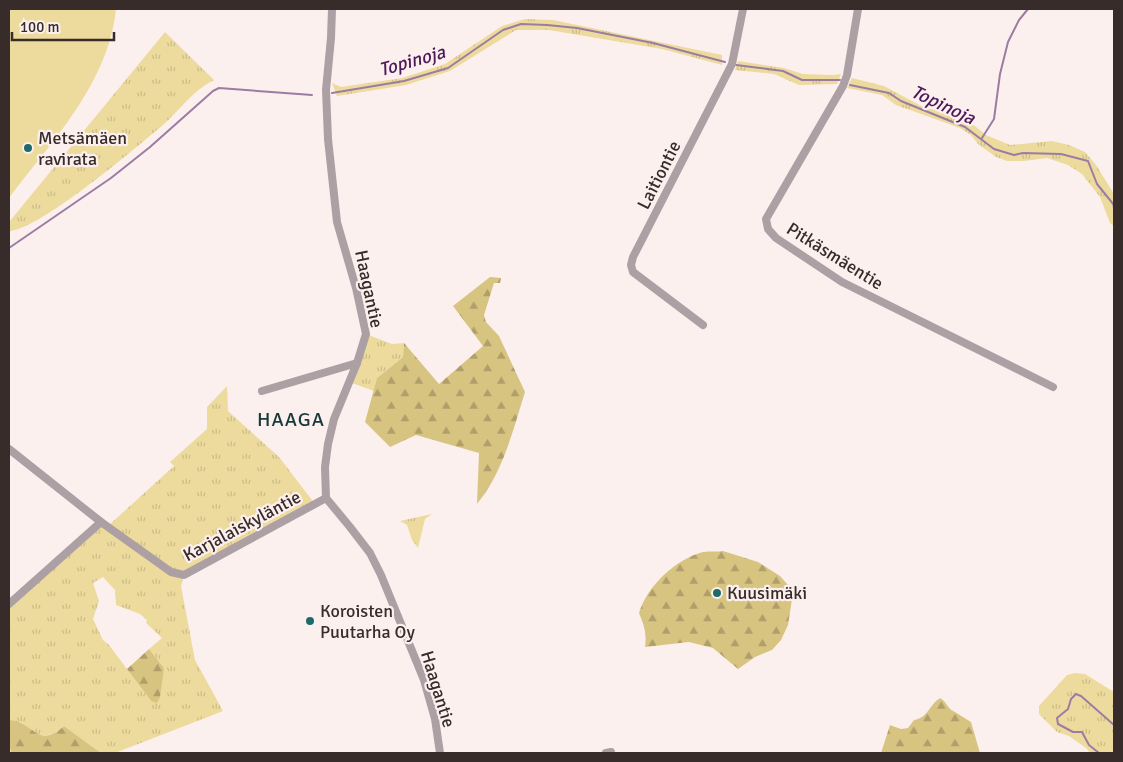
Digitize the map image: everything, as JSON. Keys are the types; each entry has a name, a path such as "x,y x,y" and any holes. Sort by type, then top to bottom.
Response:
{"street":[{"name":"Haagantie","path":"332,9 326,90 328,139 337,222 356,288 366,334 357,363 334,419 328,444 324,482 326,498 370,553 381,575 424,680 435,719 440,753"},
{"name":"Laitiontie","path":"702,325 633,272 631,265 637,248 732,64 743,9"},
{"name":"Pitkäsmäentie","path":"858,9 847,75 843,86 766,220 768,229 776,238 842,282 1052,387"},
{"path":"262,391 357,363"},
{"name":"Karjalaiskyläntie","path":"9,449 101,522 171,572 184,575 326,498"},
{"path":"9,604 101,522"}],"green space":[{"name":"Metsämäen ravirata","path":"9,9 116,9 111,36 102,62 90,87 60,133 9,198"},
{"path":"525,19 553,20 722,55 722,65 662,49 549,30 516,30 450,71 406,85 337,96 332,83 341,87 402,78 445,64 502,26"},
{"path":"165,32 214,80 200,89 163,125 132,151 64,203 42,218 9,231 9,222"},
{"path":"738,61 784,68 803,74 841,74 837,84 799,85 774,74 735,70"},
{"path":"852,78 884,86 925,108 960,114 986,135 1010,145 1052,141 1069,145 1085,152 1096,165 1114,194 1114,226 1110,223 1100,197 1082,174 1068,165 1047,158 1007,161 996,157 960,128 896,105 882,95 847,88"},
{"path":"490,277 501,278 500,283 494,283 484,315 486,322 499,336 525,392 511,436 494,479 477,504 479,453 416,435 390,447 365,422 377,378 403,357 404,343 439,384 483,346 453,306"},
{"path":"366,334 392,344 404,343 403,357 377,378 374,391 349,382"},
{"path":"227,386 228,411 279,457 315,504 184,575 181,586 195,660 223,711 115,753 101,753 64,726 54,733 39,735 23,723 9,721 9,604 101,522 108,526 174,466 170,462 207,429 207,407","holes":["103,577 115,590 116,605 140,614 147,620 146,623 162,638 149,649 164,668 151,701 109,645 103,640 93,619 99,601 93,583"]},
{"path":"432,514 425,519 418,548 412,540 407,525 400,521"},
{"path":"723,551 758,562 780,576 789,586 792,599 788,625 781,640 772,650 755,657 738,669 713,648 689,642 645,647 645,630 639,613 643,603 656,584 673,567 693,556 703,552"},
{"path":"149,649 164,668 160,697 157,703 151,701 127,669"},
{"path":"1075,673 1085,674 1114,692 1114,753 1090,753 1069,736 1057,732 1039,714 1039,706 1067,675"},
{"path":"940,698 950,709 971,722 980,753 881,753 890,725 901,729 908,728 914,720 922,717"},
{"path":"9,721 25,725 41,735 55,733 64,726 101,753 11,753"}],"waterway":[{"path":"982,138 994,119 1000,74 1008,42 1019,20 1028,9"},
{"name":"Topinoja","path":"332,93 404,81 448,68 503,30 521,24 577,28 653,43 725,62"},
{"name":"Topinoja","path":"736,65 783,71 802,80 840,80"},
{"name":"Topinoja","path":"850,85 889,93 901,101 965,127 994,149 1014,155 1023,153 1061,154 1088,161 1097,184 1114,205"},
{"name":"Topinoja","path":"9,248 111,178 150,147 213,91 219,88 312,95"},
{"path":"1099,753 1089,745 1082,732 1073,732 1058,724 1057,718 1068,709 1071,699 1076,694 1081,696 1114,725"}],"place":[{"name":"Metsämäen ravirata","path":"28,148"},
{"name":"Kuusimäki","path":"717,593"},
{"name":"Koroisten Puutarha Oy","path":"310,621"}],"district":[{"name":"HAAGA","path":"291,419"}]}
